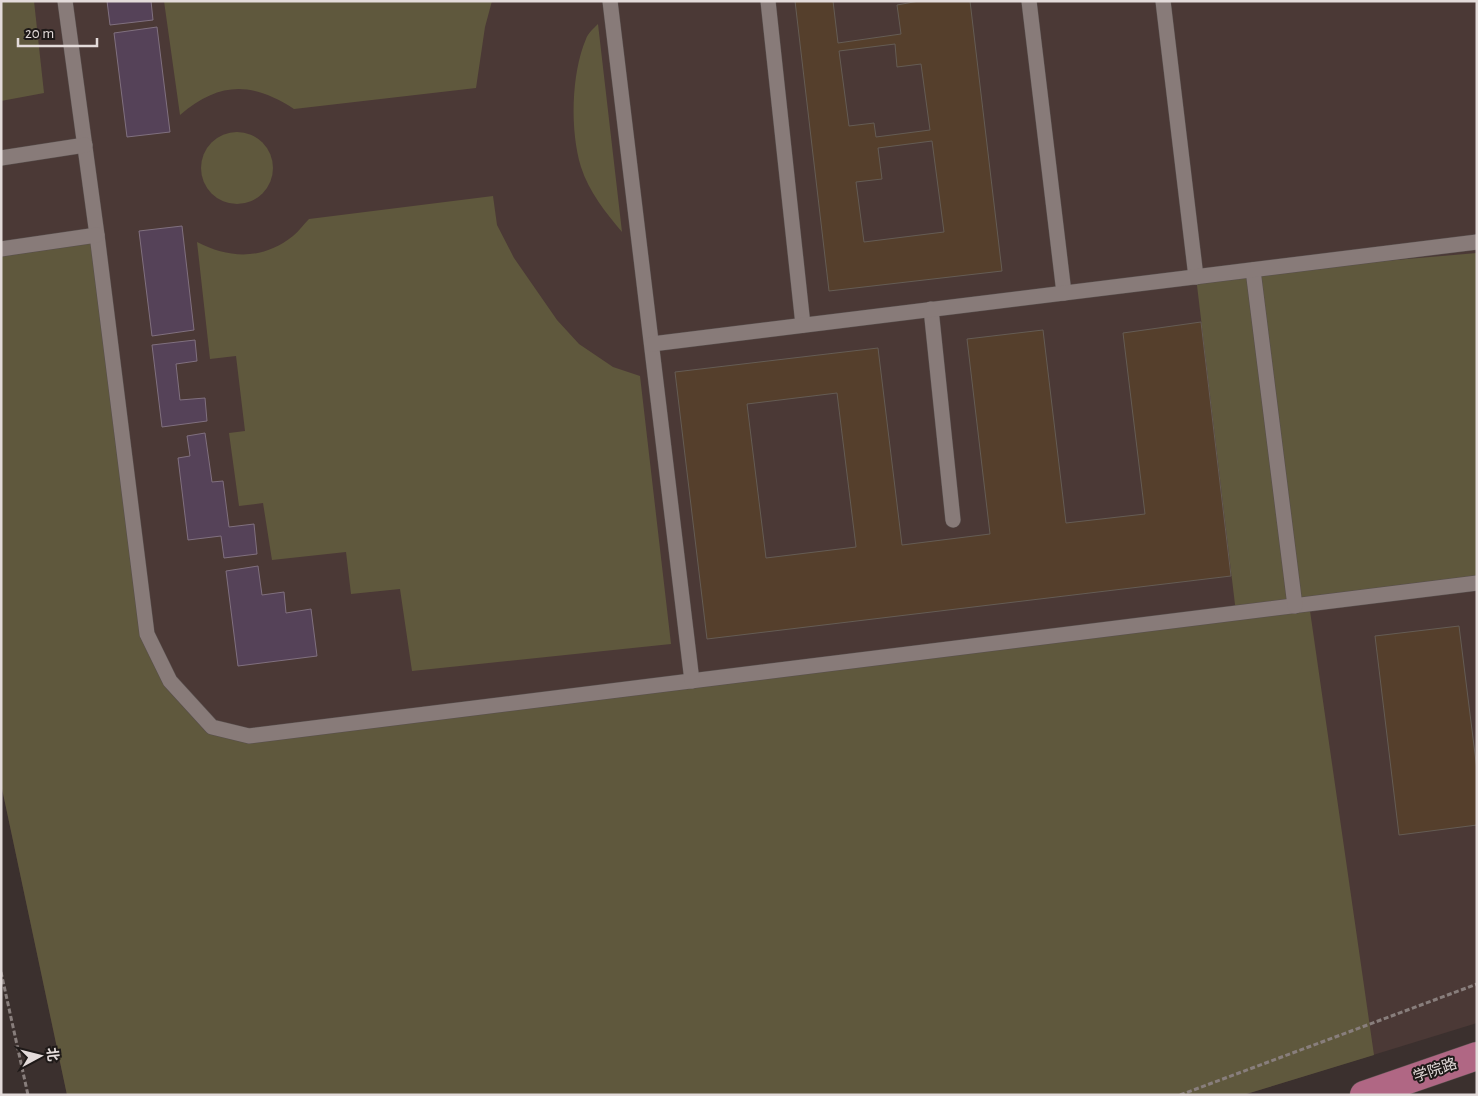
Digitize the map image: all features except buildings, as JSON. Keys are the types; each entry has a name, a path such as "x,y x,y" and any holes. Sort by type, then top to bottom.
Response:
{"main road":[{"name":"学院路","path":"1364,1095 1477,1056"}],"lane":[{"path":"65,1 97,235 147,634 170,681 212,727 249,736 1477,583"},
{"path":"610,1 692,681"},
{"path":"768,1 803,325"},
{"path":"1029,1 1064,293"},
{"path":"1163,1 1196,277"},
{"path":"1,158 85,145"},
{"path":"1,249 97,235"},
{"path":"652,344 1477,242"},
{"path":"1253,270 1295,606"},
{"path":"932,309 954,520"}],"path":[{"path":"1,972 28,1095"},
{"path":"1180,1095 1477,984"}],"shaded area":[{"path":"1,1 1477,1 1477,1023 1243,1095 67,1095 1,784"},
{"path":"1,1 34,1 44,93 1,101"},
{"path":"107,1 151,1 153,20 110,25"},
{"path":"164,1 492,1 485,27 476,88 294,109 264,93 236,89 208,96 180,115"},
{"path":"598,24 622,232 593,194 584,176 577,153 575,137 574,103 577,69 587,37"},
{"path":"157,27 170,132 127,137 114,33"},
{"path":"237,132 257,138 267,148 273,168 267,188 257,198 237,204 217,198 207,188 201,168 207,148 217,138"},
{"path":"493,196 497,225 514,258 557,320 579,344 613,367 640,376 671,644 412,671 400,589 351,594 346,552 272,560 263,503 239,506 229,433 245,431 236,356 210,359 197,242 222,252 234,254 258,253 282,244 309,219"},
{"path":"182,226 194,330 152,336 139,231"},
{"path":"97,235 147,634 170,681 212,727 249,736 1236,613 1196,277 1477,253 1477,583 1309,604 1374,1055 1243,1095 67,1095 1,784 1,249"},
{"path":"195,340 197,361 176,364 180,400 205,398 207,421 162,427 152,345"},
{"path":"205,433 212,482 223,481 229,527 254,524 257,554 224,558 221,536 188,540 178,458 190,456 187,436"},
{"path":"258,566 262,595 284,592 286,613 311,609 317,656 238,666 226,571"}]}
